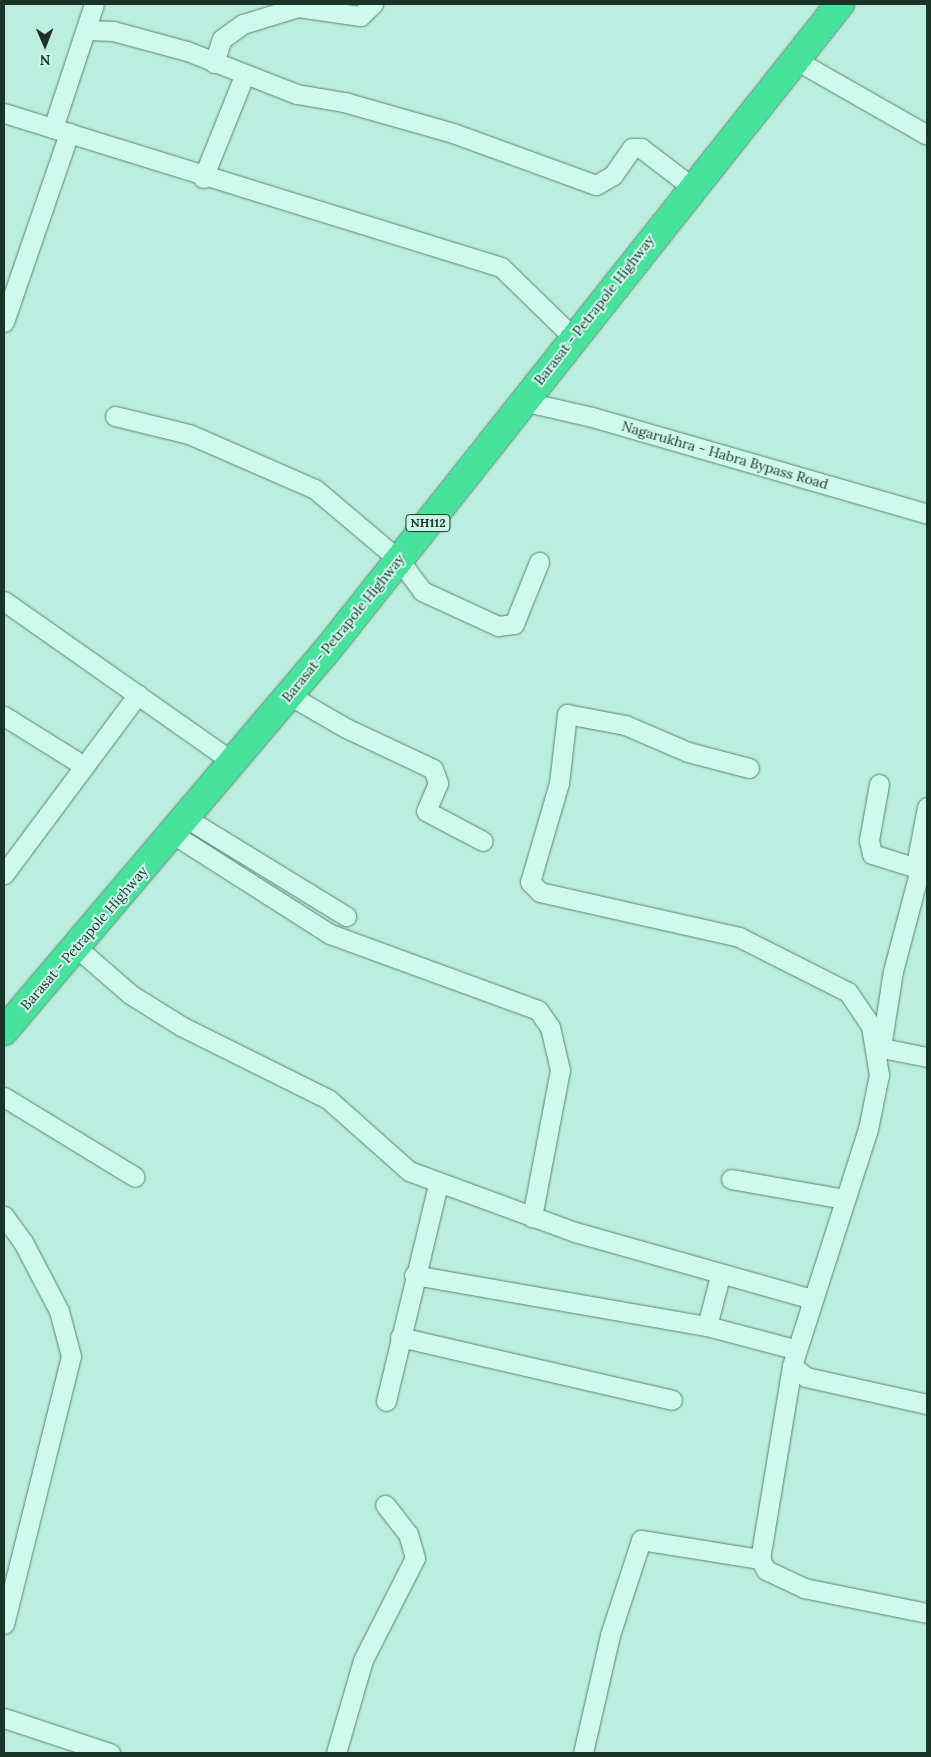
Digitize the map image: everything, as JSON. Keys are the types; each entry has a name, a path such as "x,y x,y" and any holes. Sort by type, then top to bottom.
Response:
{"highway":[{"name":"Barasat - Petrapole Highway","path":"5,1027 76,947 289,695 399,560 522,401 794,59 840,4"}],"street":[{"path":"4,322 61,130 94,4"},
{"path":"214,63 222,39 243,24 298,7 360,16 374,4"},
{"path":"87,30 113,31 214,63 244,76 297,94 378,110 454,133 596,185 613,175 632,148 642,148 692,187"},
{"path":"794,59 927,135"},
{"path":"203,178 244,76"},
{"path":"4,113 61,130 203,178 500,267 574,337"},
{"name":"Nagarukhra - Habra Bypass Road","path":"522,401 592,417 927,514"},
{"path":"115,416 189,434 315,489 399,560 422,591 506,626 519,616 539,562"},
{"path":"4,601 232,761"},
{"path":"4,874 138,694"},
{"path":"289,695 346,728 433,769 438,783 426,811 483,842"},
{"path":"749,768 688,752 625,725 567,714 559,783 530,882 540,892 739,938 832,981 848,992 871,1026 879,1047"},
{"path":"4,716 84,766"},
{"path":"879,784 869,848 876,857 916,865 920,869 918,890 893,971 879,1047 879,1075 868,1129 810,1299 793,1357 760,1559 766,1570 804,1588 927,1613"},
{"path":"916,865 927,807"},
{"path":"179,826 346,916"},
{"path":"179,826 330,934 538,1010 550,1027 560,1070 532,1217"},
{"path":"76,947 130,994 181,1026 328,1099 351,1116 388,1158 438,1184 532,1217 720,1276 810,1299"},
{"path":"879,1047 927,1057"},
{"path":"4,1097 135,1177"},
{"path":"731,1179 844,1199"},
{"path":"386,1401 414,1276 438,1184"},
{"path":"4,1216 23,1242 59,1311 71,1356 4,1624"},
{"path":"414,1276 706,1326 793,1357 806,1377 927,1404"},
{"path":"706,1326 720,1276"},
{"path":"400,1337 672,1400"},
{"path":"336,1753 363,1660 415,1558 408,1534 384,1505"},
{"path":"582,1753 610,1635 641,1540 760,1559"},
{"path":"4,1718 70,1747 110,1753"}]}
